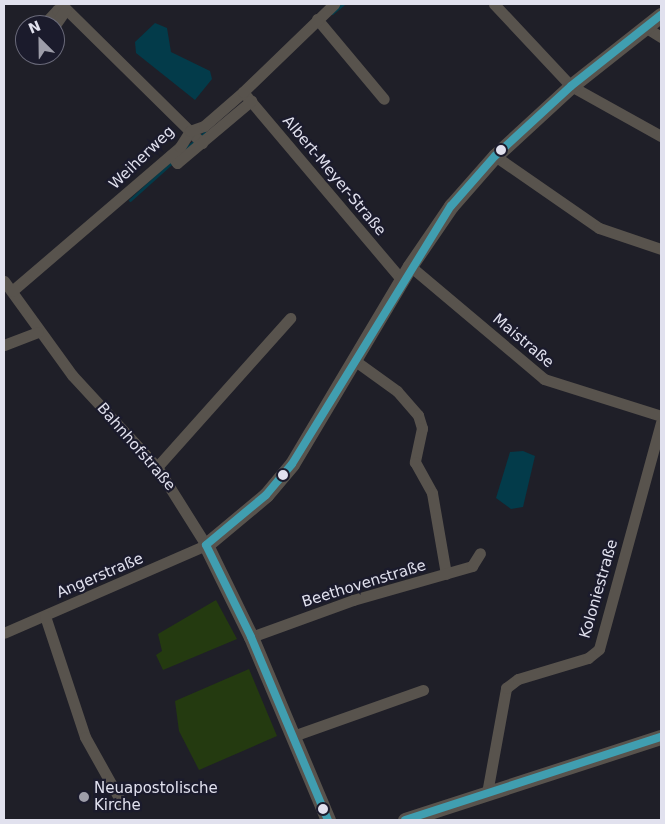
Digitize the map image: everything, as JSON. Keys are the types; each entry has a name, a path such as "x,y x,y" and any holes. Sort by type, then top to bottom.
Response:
{"street":[{"path":"494,4 571,86 661,136"},
{"name":"Weiherweg","path":"12,291 173,158 196,137 204,126 319,22 331,5"},
{"path":"53,15 58,10 66,9"},
{"path":"62,15 66,9"},
{"path":"66,9 196,137"},
{"path":"206,545 266,495 292,464 410,266 451,206 495,156 571,86 661,15"},
{"path":"319,22 384,99"},
{"path":"645,27 661,38"},
{"name":"Albert-Meyer-Straße","path":"243,92 402,280"},
{"path":"173,158 196,137 251,101"},
{"path":"495,156 599,228 661,249"},
{"name":"Maistraße","path":"410,266 544,379 661,416"},
{"name":"Bahnhofstraße","path":"4,281 38,332 72,375 157,467 206,545 251,637 328,820"},
{"path":"157,467 290,318"},
{"path":"4,345 38,332"},
{"path":"354,360 397,391 418,415 422,428 415,462 432,493 446,574"},
{"name":"Koloniestraße","path":"487,793 506,688 518,679 588,658 599,649 661,422"},
{"name":"Angerstraße","path":"4,633 206,545"},
{"name":"Beethovenstraße","path":"251,637 353,600 472,566 480,553"},
{"path":"45,616 85,737 122,805"},
{"path":"294,736 423,690"},
{"path":"405,820 661,737"}],"green space":[{"path":"216,600 237,639 163,670 156,655 162,651 158,634"},
{"path":"249,669 277,736 199,770 179,731 175,701"}],"water":[{"path":"155,23 167,28 171,52 210,71 212,79 195,100 136,53 135,42"},
{"path":"523,451 535,456 523,507 511,509 496,498 510,452"}],"waterway":[{"path":"332,13 343,4"},
{"path":"185,149 205,132"},
{"path":"130,200 172,162"}],"transit line":[{"path":"206,545 266,495 292,464 451,206 495,156 571,86 661,15"},
{"path":"206,545 251,637 328,820"},
{"path":"405,820 661,737"}],"place":[{"name":"Neuapostolische Kirche","path":"84,797"}]}
